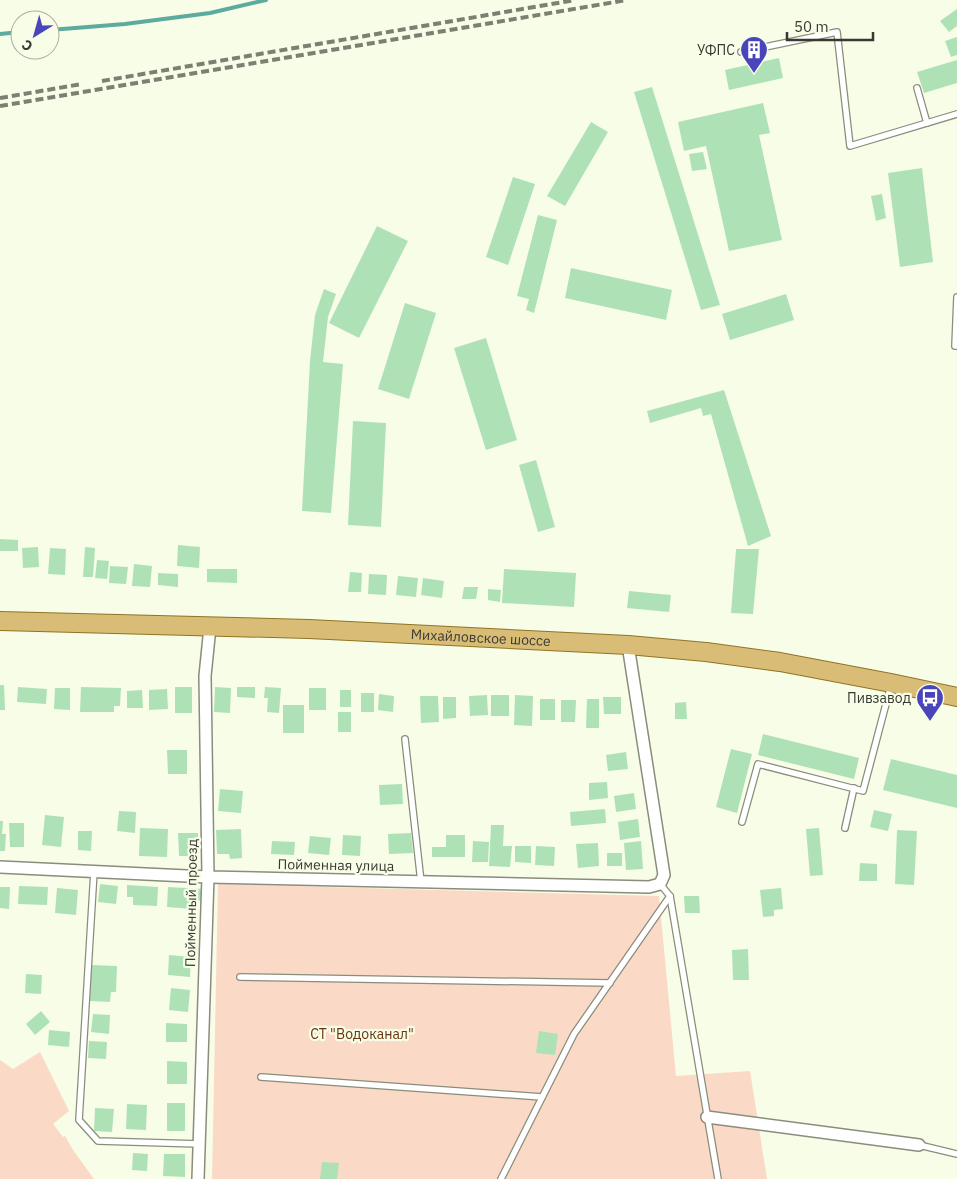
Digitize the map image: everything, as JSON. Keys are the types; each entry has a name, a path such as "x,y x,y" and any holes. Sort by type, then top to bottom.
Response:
{"main road":[{"name":"Михайловское шоссе","path":"0,621 319,630 628,645 706,652 780,662 957,697"}],"street":[{"name":"Пойменный проезд","path":"198,1179 208,877 205,676 210,627"},
{"path":"628,645 662,880"},
{"name":"Пойменная улица","path":"0,867 208,877 649,887 662,880"},
{"path":"707,1118 919,1145"}],"lane":[{"path":"741,52 837,32 850,146 957,114"},
{"path":"917,88 928,123"},
{"path":"957,296 955,346 957,346"},
{"path":"742,822 758,764 863,791 891,683"},
{"path":"405,739 422,882"},
{"path":"845,828 854,788"},
{"path":"94,871 78,1120 98,1142 200,1144"},
{"path":"662,880 670,896 718,1179"},
{"path":"501,1179 574,1034 670,896"},
{"path":"240,977 610,983"},
{"path":"261,1077 542,1097"},
{"path":"919,1145 957,1154"}],"green space":[{"name":"СТ \"Водоканал\"","path":"218,884 659,896 676,1076 750,1071 767,1179 212,1179"},
{"path":"40,1052 69,1111 53,1124 63,1137 65,1136 94,1179 0,1179 0,1060 13,1069"}],"building":[{"path":"957,9 957,26 949,32 940,21"},
{"path":"957,37 957,55 951,57 945,41"},
{"name":"УФПС","path":"779,58 783,78 729,90 725,70"},
{"path":"957,60 957,83 924,93 917,72"},
{"path":"652,87 720,305 701,310 634,92"},
{"path":"763,103 770,133 759,135 782,240 729,251 706,146 684,151 678,122"},
{"path":"591,122 608,132 565,206 547,196"},
{"path":"703,152 707,169 692,171 689,154"},
{"path":"922,168 933,262 900,267 888,173"},
{"path":"513,177 535,184 508,265 486,257"},
{"path":"882,194 886,218 876,221 871,196"},
{"path":"538,215 557,220 534,313 526,310 529,299 517,296"},
{"path":"377,226 408,241 359,338 329,323"},
{"path":"571,268 672,290 666,320 565,298"},
{"path":"324,289 336,294 328,317 323,362 343,364 331,513 302,511 310,361 315,315"},
{"path":"786,294 794,320 730,340 722,314"},
{"path":"405,303 436,313 409,399 378,389"},
{"path":"486,338 517,440 486,450 454,348"},
{"path":"724,390 771,536 748,546 711,414 703,416 701,408 650,423 647,411"},
{"path":"353,421 386,423 381,527 348,525"},
{"path":"536,460 555,527 538,532 519,465"},
{"path":"0,539 18,540 18,551 0,551"},
{"path":"178,545 200,547 199,568 177,566"},
{"path":"38,547 39,567 23,568 22,548"},
{"path":"85,547 95,548 93,577 83,577"},
{"path":"50,548 66,549 65,575 48,574"},
{"path":"736,549 759,549 753,614 731,613"},
{"path":"97,560 109,561 107,579 95,578"},
{"path":"134,564 152,566 150,587 132,586"},
{"path":"110,566 128,567 126,584 109,583"},
{"path":"207,569 237,569 237,583 207,582"},
{"path":"504,569 576,573 574,607 502,603"},
{"path":"350,572 362,573 361,592 348,592"},
{"path":"158,573 178,574 178,587 158,585"},
{"path":"369,574 387,575 386,595 368,594"},
{"path":"398,576 418,578 416,597 396,595"},
{"path":"423,578 444,581 442,598 421,595"},
{"path":"464,587 478,587 476,599 462,599"},
{"path":"488,589 501,590 500,602 488,600"},
{"path":"629,591 671,595 669,612 627,608"},
{"path":"0,685 4,685 5,710 0,710"},
{"path":"18,687 47,689 46,704 17,702"},
{"path":"81,687 121,688 120,706 114,706 114,712 80,712"},
{"path":"175,687 192,687 192,713 175,713"},
{"path":"215,687 231,688 230,713 214,712"},
{"path":"237,687 255,687 255,698 237,697"},
{"path":"265,687 281,688 279,713 267,712 268,698 264,698"},
{"path":"55,688 70,688 70,710 54,709"},
{"path":"309,688 326,688 326,710 309,710"},
{"path":"167,689 168,709 149,710 149,690"},
{"path":"142,690 143,708 127,708 127,691"},
{"path":"340,690 351,690 351,707 340,707"},
{"path":"361,693 374,693 374,712 361,712"},
{"path":"379,694 394,696 393,712 378,710"},
{"path":"487,695 488,715 470,716 469,696"},
{"path":"491,695 509,695 509,716 491,716"},
{"path":"515,695 533,696 532,726 514,725"},
{"path":"420,696 438,696 439,722 421,723"},
{"path":"443,697 456,697 456,718 443,719"},
{"path":"603,697 621,697 621,714 604,714"},
{"path":"540,699 555,699 555,720 540,720"},
{"path":"587,699 599,699 599,728 586,728"},
{"path":"561,700 576,700 575,722 561,722"},
{"path":"686,702 687,719 675,719 675,703"},
{"path":"283,705 304,705 304,733 283,733"},
{"path":"338,712 351,712 351,732 338,732"},
{"path":"763,734 859,758 854,779 758,755"},
{"path":"731,749 752,754 737,813 716,807"},
{"path":"167,750 187,750 187,774 168,774"},
{"path":"626,752 628,769 608,771 606,755"},
{"path":"891,759 957,775 957,808 883,790"},
{"path":"607,782 608,798 589,800 589,783"},
{"path":"402,784 403,804 380,805 379,785"},
{"path":"220,789 243,791 241,813 218,811"},
{"path":"634,793 636,809 616,812 614,796"},
{"path":"605,809 606,823 571,826 570,812"},
{"path":"874,810 892,814 888,831 870,827"},
{"path":"119,811 136,812 135,833 117,831"},
{"path":"45,815 64,817 61,847 42,845"},
{"path":"638,819 640,837 620,840 618,822"},
{"path":"0,821 3,821 2,834 6,834 5,851 0,851"},
{"path":"9,823 24,823 24,847 10,847"},
{"path":"491,825 504,825 503,846 512,846 510,867 489,866"},
{"path":"140,828 168,829 167,857 139,856"},
{"path":"819,828 823,875 810,876 806,829"},
{"path":"241,829 242,858 230,859 229,854 217,854 216,830"},
{"path":"897,830 917,831 914,885 895,884"},
{"path":"78,831 92,831 91,851 78,850"},
{"path":"178,833 198,833 198,856 179,856"},
{"path":"411,833 413,853 389,854 388,834"},
{"path":"343,835 361,836 360,856 342,855"},
{"path":"446,835 465,835 465,857 432,857 432,847 446,847"},
{"path":"310,836 331,838 329,855 308,853"},
{"path":"272,841 295,842 294,855 271,854"},
{"path":"473,841 489,842 488,862 472,862"},
{"path":"641,841 643,869 626,870 624,843"},
{"path":"598,843 599,866 578,868 576,844"},
{"path":"515,846 531,846 531,863 515,862"},
{"path":"536,846 555,847 554,866 535,865"},
{"path":"607,853 622,853 622,866 607,866"},
{"path":"860,863 877,864 877,881 859,881"},
{"path":"100,884 118,886 116,904 98,902"},
{"path":"127,885 158,887 157,906 133,905 133,897 127,897"},
{"path":"19,886 48,887 47,905 18,904"},
{"path":"0,887 10,887 9,909 0,908"},
{"path":"168,887 204,889 203,901 192,900 192,909 167,907"},
{"path":"57,888 78,890 76,915 55,913"},
{"path":"781,888 783,909 774,910 774,916 763,917 760,890"},
{"path":"684,896 699,896 700,913 685,913"},
{"path":"748,949 749,980 733,980 732,950"},
{"path":"169,955 191,957 190,977 168,975"},
{"path":"91,965 117,966 116,992 111,992 110,1002 90,1001"},
{"path":"26,974 42,975 41,994 25,993"},
{"path":"171,988 190,990 188,1012 169,1010"},
{"path":"41,1011 50,1022 35,1035 26,1024"},
{"path":"93,1014 110,1015 109,1034 91,1032"},
{"path":"166,1023 187,1024 187,1042 166,1042"},
{"path":"49,1030 70,1032 69,1047 48,1045"},
{"path":"539,1031 558,1034 555,1055 536,1053"},
{"path":"89,1041 107,1042 106,1059 88,1058"},
{"path":"167,1061 187,1062 187,1084 167,1084"},
{"path":"167,1103 185,1103 185,1131 167,1131"},
{"path":"127,1104 147,1105 146,1130 126,1129"},
{"path":"95,1108 114,1109 112,1132 94,1131"},
{"path":"133,1153 148,1154 147,1171 132,1170"},
{"path":"164,1154 185,1154 185,1177 163,1176"},
{"path":"322,1162 339,1163 337,1179 320,1179"}],"waterway":[{"path":"60,29 125,24 210,13 266,0"},
{"path":"0,34 10,33"}],"railway":[{"path":"102,81 575,0"},
{"path":"0,106 627,0"},
{"path":"0,98 82,84"}],"place":[{"name":"УФПС","path":"754,74"},
{"name":"Пивзавод","path":"930,722"}]}
